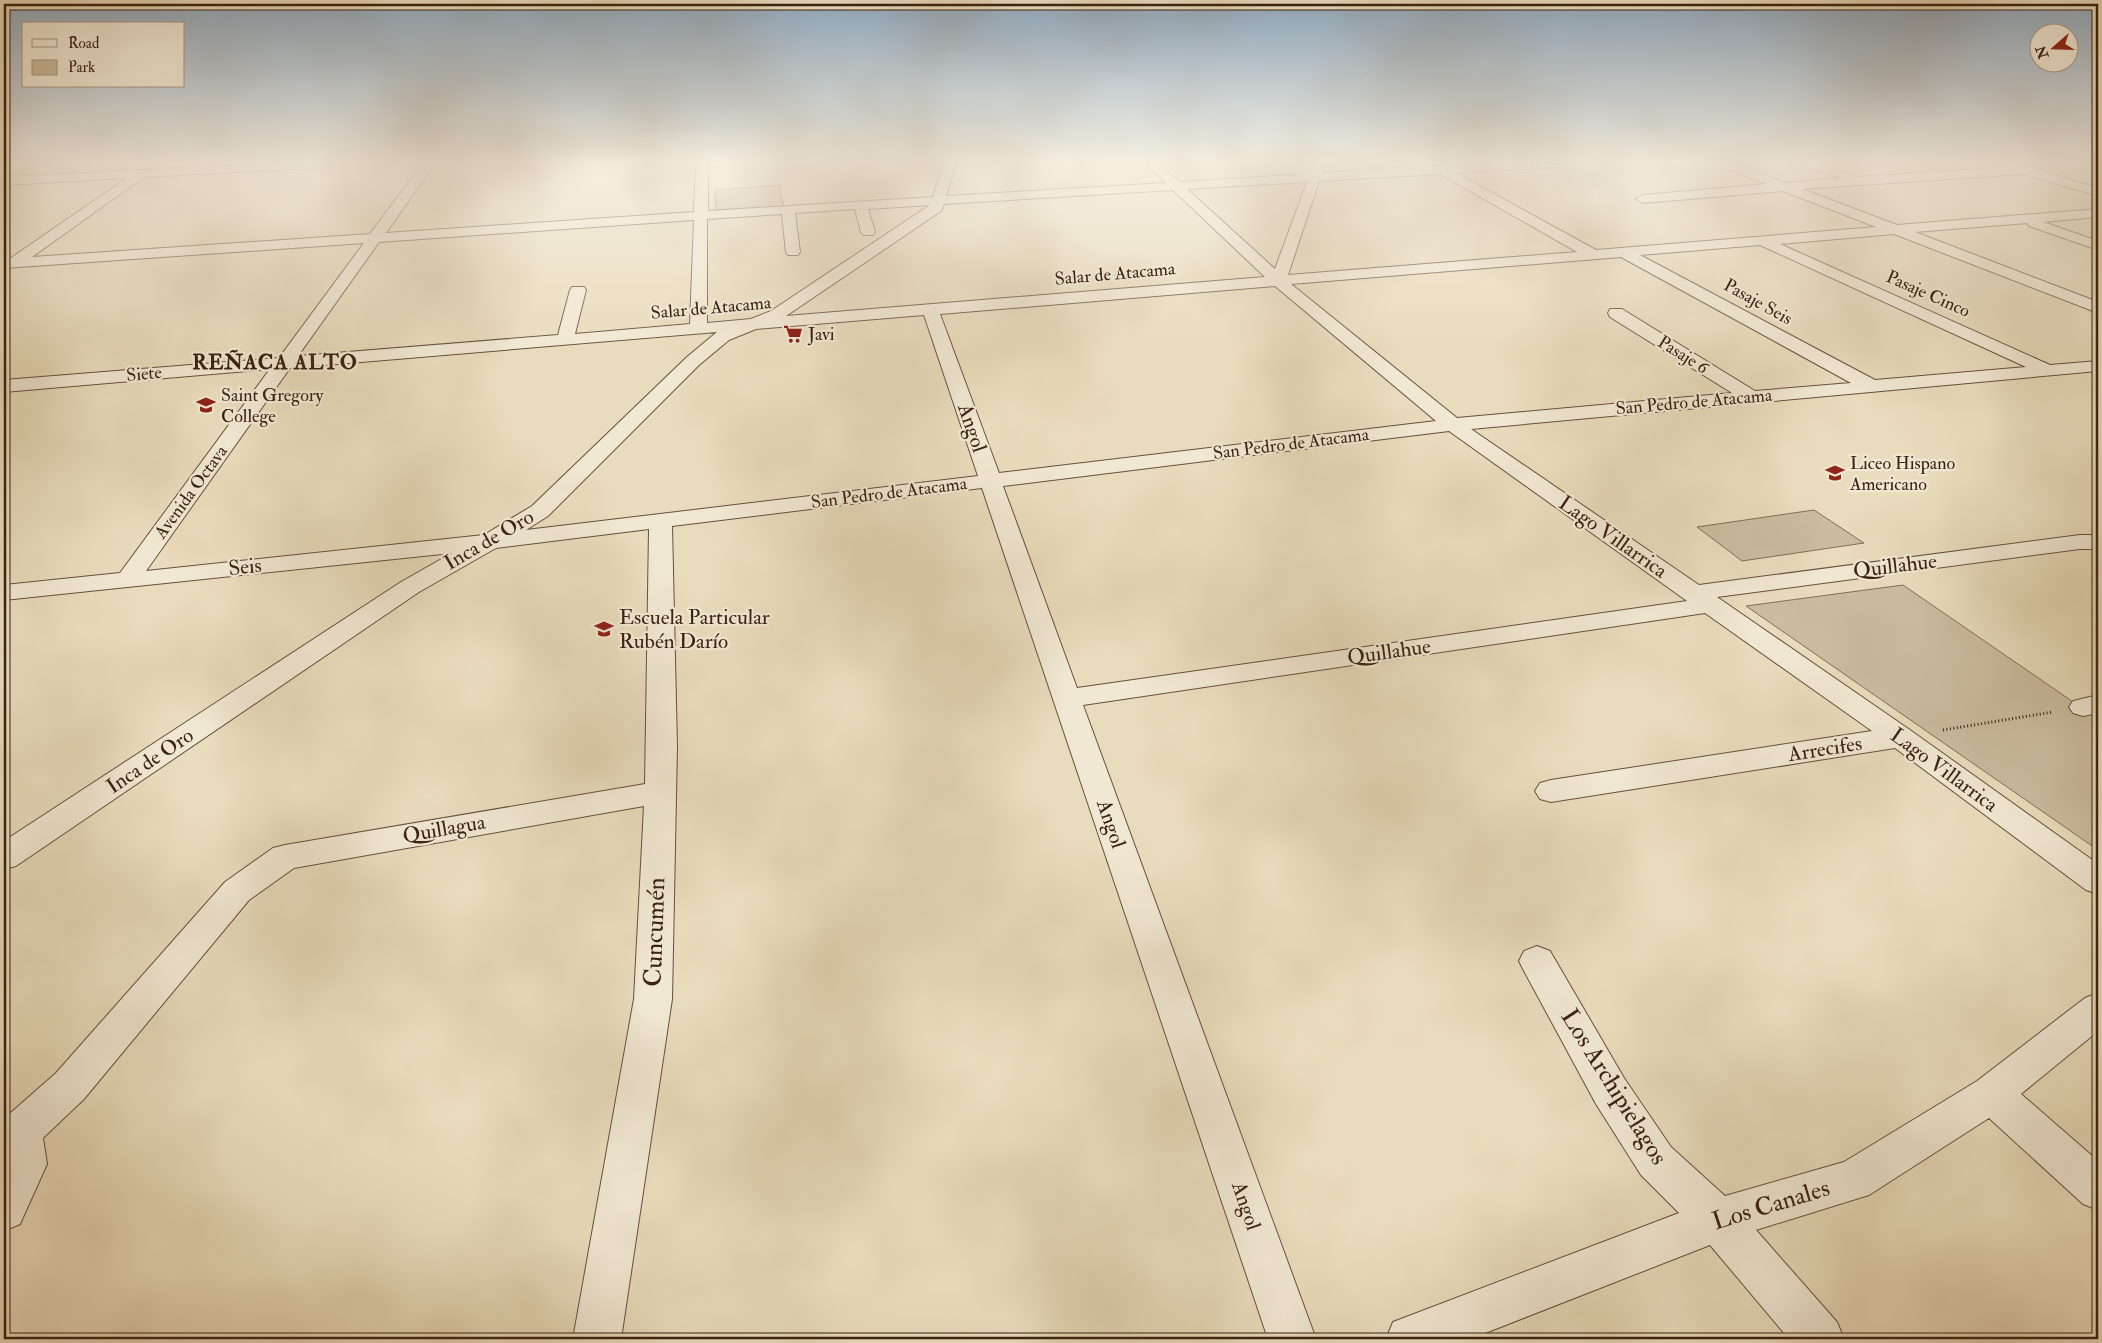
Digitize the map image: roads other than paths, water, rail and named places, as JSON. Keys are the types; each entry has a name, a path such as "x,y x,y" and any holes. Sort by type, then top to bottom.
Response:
{"street":[{"path":"8,265 65,226"},
{"name":"Avenida Octava","path":"128,579 383,226"},
{"path":"8,265 551,226"},
{"path":"698,329 701,226"},
{"path":"790,226 793,252"},
{"path":"866,226 868,232"},
{"name":"Inca de Oro","path":"4,857 410,587 486,542 519,526 540,511 693,361 723,336 785,310 910,226"},
{"name":"Lago Villarrica","path":"1220,226 1286,287 1453,425 1900,737 2098,881"},
{"path":"1279,280 1297,226"},
{"path":"1542,226 1594,255"},
{"path":"1886,226 2098,308"},
{"name":"Salar de Atacama","path":"284,362 1947,226"},
{"path":"2042,226 2098,246"},
{"name":"Pasaje Cinco","path":"1763,241 2048,371"},
{"name":"Pasaje Seis","path":"1625,252 1871,386"},
{"path":"566,340 578,290"},
{"name":"Angol","path":"930,309 1292,1339"},
{"name":"Pasaje 6","path":"1616,313 1751,397"},
{"name":"Siete","path":"4,386 284,362"},
{"name":"San Pedro de Atacama","path":"486,542 1453,425 2098,366"},
{"name":"Cuncumén","path":"597,1339 653,999 660,792 661,521"},
{"name":"Seis","path":"4,592 486,542"},
{"name":"Quillahue","path":"1067,698 1701,599 2080,542 2098,542"},
{"name":"Arrecifes","path":"1551,791 1900,737"},
{"name":"Quillagua","path":"12,1127 70,1086 237,891 285,857 660,792"},
{"name":"Los Archipielagos","path":"1537,961 1610,1091 1656,1161 1718,1220 1820,1339"},
{"name":"Los Canales","path":"1410,1339 1718,1220 1854,1180 1992,1094 2098,1009"},
{"path":"1992,1094 2098,1189"},
{"path":"4,1208 26,1164 12,1127"}],"place":[{"name":"Javi","path":"793,334"},
{"name":"Saint Gregory College","path":"206,405"},
{"name":"Liceo Hispano Americano","path":"1835,473"},
{"name":"Escuela Particular Rubén Darío","path":"604,629"}],"district":[{"name":"REÑACA ALTO","path":"275,362"}]}
